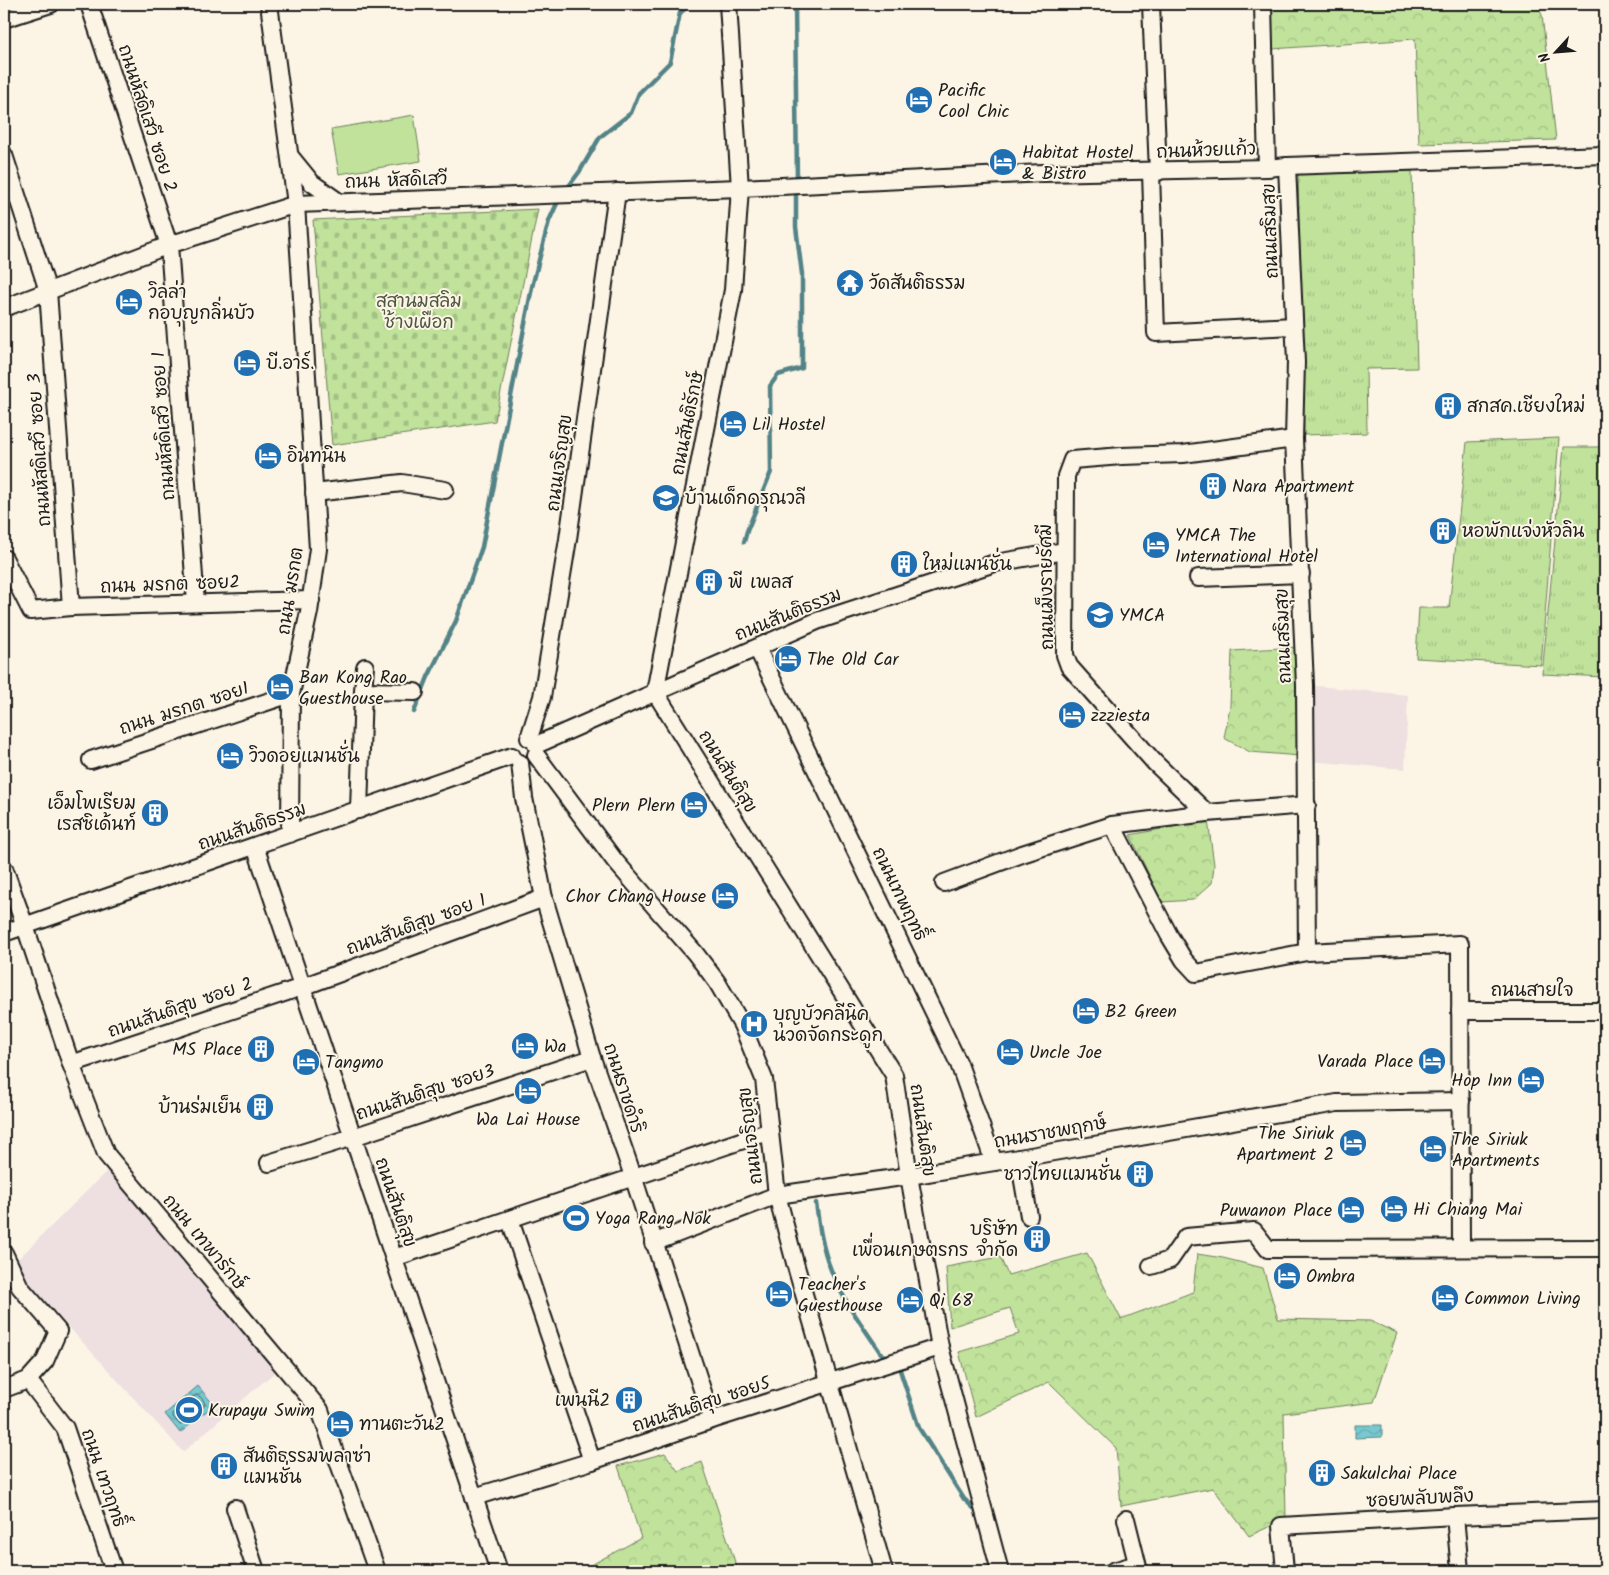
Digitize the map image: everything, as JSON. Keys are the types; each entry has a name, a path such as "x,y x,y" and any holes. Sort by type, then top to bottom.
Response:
{"street":[{"path":"4,19 51,4"},
{"name":"ถนนหัสดิเสวี ซอย 2","path":"89,4 169,245"},
{"name":"ถนน มรกต","path":"269,4 296,204 318,549 311,600 291,694 290,834"},
{"name":"ถนนสันติรักษ์","path":"655,692 733,290 740,188 728,4"},
{"path":"1151,4 1156,333 1294,326"},
{"path":"1263,4 1267,168"},
{"name":"ถนนหัสดิเสวี ซอย 3","path":"4,155 48,291 71,607"},
{"name":"ถนนห้วยแก้ว","path":"808,184 1043,173 1154,172 1605,155"},
{"path":"290,156 312,183 338,202"},
{"name":"ถนนเสริมสุข","path":"1287,166 1296,362 1294,439 1305,685 1307,952"},
{"name":"ถนน หัสดิเสวี","path":"4,308 169,245 296,204 808,184"},
{"name":"ถนนเจริญสุข","path":"617,192 568,539 534,746 616,861 695,953 717,982 742,1025 764,1079 777,1194 795,1263 884,1571"},
{"name":"ถนนหัสดิเสวี ซอย 1","path":"169,245 196,603"},
{"name":"ถนนเม็งรายรัศมี","path":"1206,813 1155,763 1069,666 1065,655 1066,476 1072,460 1183,454 1294,439"},
{"path":"314,492 402,483 445,490"},
{"name":"ถนนสันติธรรม","path":"534,746 817,621 995,563 1065,551"},
{"name":"ถนน มรกต ซอย2","path":"4,558 31,611 71,607 311,600"},
{"path":"1198,578 1301,574"},
{"name":"ถนนเทพฤทธิ์","path":"757,648 959,1064 994,1162"},
{"path":"359,810 365,666"},
{"path":"363,691 415,692"},
{"name":"ถนนสันติสุข","path":"655,692 894,1075 909,1176 940,1347 1000,1571"},
{"name":"ถนน มรกต ซอย1","path":"91,760 291,694"},
{"path":"524,737 534,746 530,762 516,759 511,751 515,742 524,737"},
{"name":"ถนนสันติธรรม","path":"4,933 359,810 516,759"},
{"name":"ถนนราชดำริ","path":"516,759 544,898 592,1058 633,1176 712,1420"},
{"path":"944,883 1022,854 1112,825 1206,813 1306,805"},
{"path":"1112,825 1169,935 1184,960 1196,973 1307,952 1460,944 1460,1248"},
{"name":"ถนนสันติสุข","path":"255,846 499,1571"},
{"name":"ถนน เทพารักษ์","path":"4,868 71,1064 106,1154 320,1410 377,1571"},
{"name":"ถนนสันติสุข ซอย 1","path":"302,987 544,898"},
{"name":"ถนนสันติสุข ซอย 2","path":"71,1064 302,987"},
{"name":"ถนนสายใจ","path":"1460,1011 1605,1011"},
{"name":"ถนนสันติสุข ซอย3","path":"269,1163 592,1058"},
{"name":"ถนนราชพฤกษ์","path":"654,1243 777,1194 909,1176 1337,1103 1461,1101"},
{"path":"394,1258 770,1131"},
{"path":"1019,1158 1029,1216"},
{"path":"510,1220 592,1461"},
{"path":"1152,1266 1170,1260 1186,1238 1254,1232 1268,1249 1605,1248"},
{"path":"4,1253 20,1287 58,1330 45,1361 28,1380 4,1389"},
{"name":"ถนนสันติสุข ซอย5","path":"474,1497 592,1461 712,1420 940,1347"},
{"name":"ถนน เทวฤทธิ์","path":"28,1380 66,1428 114,1571"},
{"path":"235,1508 256,1571"},
{"name":"ซอยพลับพลึง","path":"1285,1571 1282,1526 1605,1510"},
{"path":"1455,1516 1460,1571"},
{"path":"1113,1571 1138,1568 1126,1519"}],"shaded area":[{"path":"1307,685 1408,695 1405,769 1307,761"},
{"path":"108,1170 277,1370 183,1452 12,1265"}],"green space":[{"path":"1271,4 1537,4 1542,15 1556,140 1419,144 1415,39 1272,49"},
{"path":"414,115 421,161 339,174 331,129"},
{"path":"1412,171 1417,368 1366,369 1367,433 1304,435 1298,173"},
{"name":"สุสานมุสลิม ช้างเผือก","path":"538,209 495,421 332,445 313,220"},
{"path":"1559,438 1541,665 1416,658 1419,608 1449,608 1467,442"},
{"path":"1564,447 1605,447 1605,677 1542,674"},
{"path":"1297,647 1300,756 1250,752 1224,738 1230,706 1232,651"},
{"path":"1208,820 1214,865 1212,883 1193,900 1162,902 1130,835"},
{"path":"1087,1253 1121,1319 1193,1292 1197,1254 1263,1268 1278,1319 1370,1321 1397,1333 1374,1402 1284,1413 1286,1519 1249,1536 1213,1488 1121,1506 1116,1448 1049,1382 976,1417 959,1352 1019,1334 1010,1308 950,1327 946,1267 1000,1257 1008,1275"},
{"path":"665,1453 678,1471 702,1462 738,1571 593,1571 591,1565 641,1538 618,1466"}],"water":[{"name":"Krupayu Swim","path":"198,1386 214,1405 180,1433 165,1414"},
{"path":"1355,1425 1382,1425 1382,1437 1355,1438"}],"waterway":[{"path":"566,190 580,171 600,137 631,113 639,93 670,62 680,13 687,7 697,4"},
{"path":"788,4 815,4"},
{"path":"795,4 797,182"},
{"path":"744,542 771,472 770,386 778,375 802,368 802,274 796,227 796,189"},
{"path":"414,712 428,677 456,621 482,547 532,287 549,221 559,199"},
{"path":"816,1203 823,1245 836,1281 853,1312 880,1352 887,1359"},
{"path":"895,1365 900,1370 919,1428 964,1499 979,1513"}],"place":[{"name":"Pacific Cool Chic","path":"919,100"},
{"name":"Habitat Hostel & Bistro","path":"1003,162"},
{"name":"วัดสันติธรรม","path":"850,283"},
{"name":"วิลล่า กอบุญกลิ่นบัว","path":"129,302"},
{"name":"บี.อาร์.","path":"247,363"},
{"name":"สกสค.เชียงใหม่","path":"1448,406"},
{"name":"Lil Hostel","path":"733,424"},
{"name":"อินทนิน","path":"268,456"},
{"name":"Nara Apartment","path":"1213,486"},
{"name":"บ้านเด็กดรุณวลี","path":"666,498"},
{"name":"หอพักแจ่งหัวลิน","path":"1443,531"},
{"name":"YMCA The International Hotel","path":"1156,545"},
{"name":"ใหม่แมนชั่น","path":"904,564"},
{"name":"พี เพลส","path":"709,582"},
{"name":"YMCA","path":"1100,615"},
{"name":"The Old Car","path":"788,659"},
{"name":"Ban Kong Rao Guesthouse","path":"280,687"},
{"name":"zzziesta","path":"1072,715"},
{"name":"วิวดอยแมนชั่น","path":"230,756"},
{"name":"Plern Plern","path":"694,805"},
{"name":"เอ็มโพเรียม เรสซิเด้นท์","path":"155,813"},
{"name":"Chor Chang House","path":"725,896"},
{"name":"B2 Green","path":"1086,1011"},
{"name":"บุญบัวคลีนิค นวดจัดกระดูก","path":"754,1024"},
{"name":"Wa","path":"525,1046"},
{"name":"MS Place","path":"261,1049"},
{"name":"Uncle Joe","path":"1010,1052"},
{"name":"Varada Place","path":"1432,1061"},
{"name":"Tangmo","path":"306,1062"},
{"name":"Hop Inn","path":"1531,1080"},
{"name":"Wa Lai House","path":"528,1091"},
{"name":"บ้านร่มเย็น","path":"260,1107"},
{"name":"The Siriuk Apartment 2","path":"1353,1143"},
{"name":"The Siriuk Apartments","path":"1433,1149"},
{"name":"ชาวไทยแมนชั่น","path":"1140,1174"},
{"name":"Hi Chiang Mai","path":"1394,1209"},
{"name":"Puwanon Place","path":"1351,1210"},
{"name":"Yoga Rang Nok","path":"576,1218"},
{"name":"บริษัท เพื่อนเกษตรกร จำกัด","path":"1037,1239"},
{"name":"Ombra","path":"1287,1276"},
{"name":"Teacher's Guesthouse","path":"779,1294"},
{"name":"Common Living","path":"1445,1298"},
{"name":"Qi 68","path":"910,1300"},
{"name":"เพนนี2","path":"629,1400"},
{"name":"Krupayu Swim","path":"189,1410"},
{"name":"ทานตะวัน2","path":"340,1424"},
{"name":"สันติธรรมพลาซ่า แมนชั่น","path":"224,1466"},
{"name":"Sakulchai Place","path":"1322,1473"}]}
